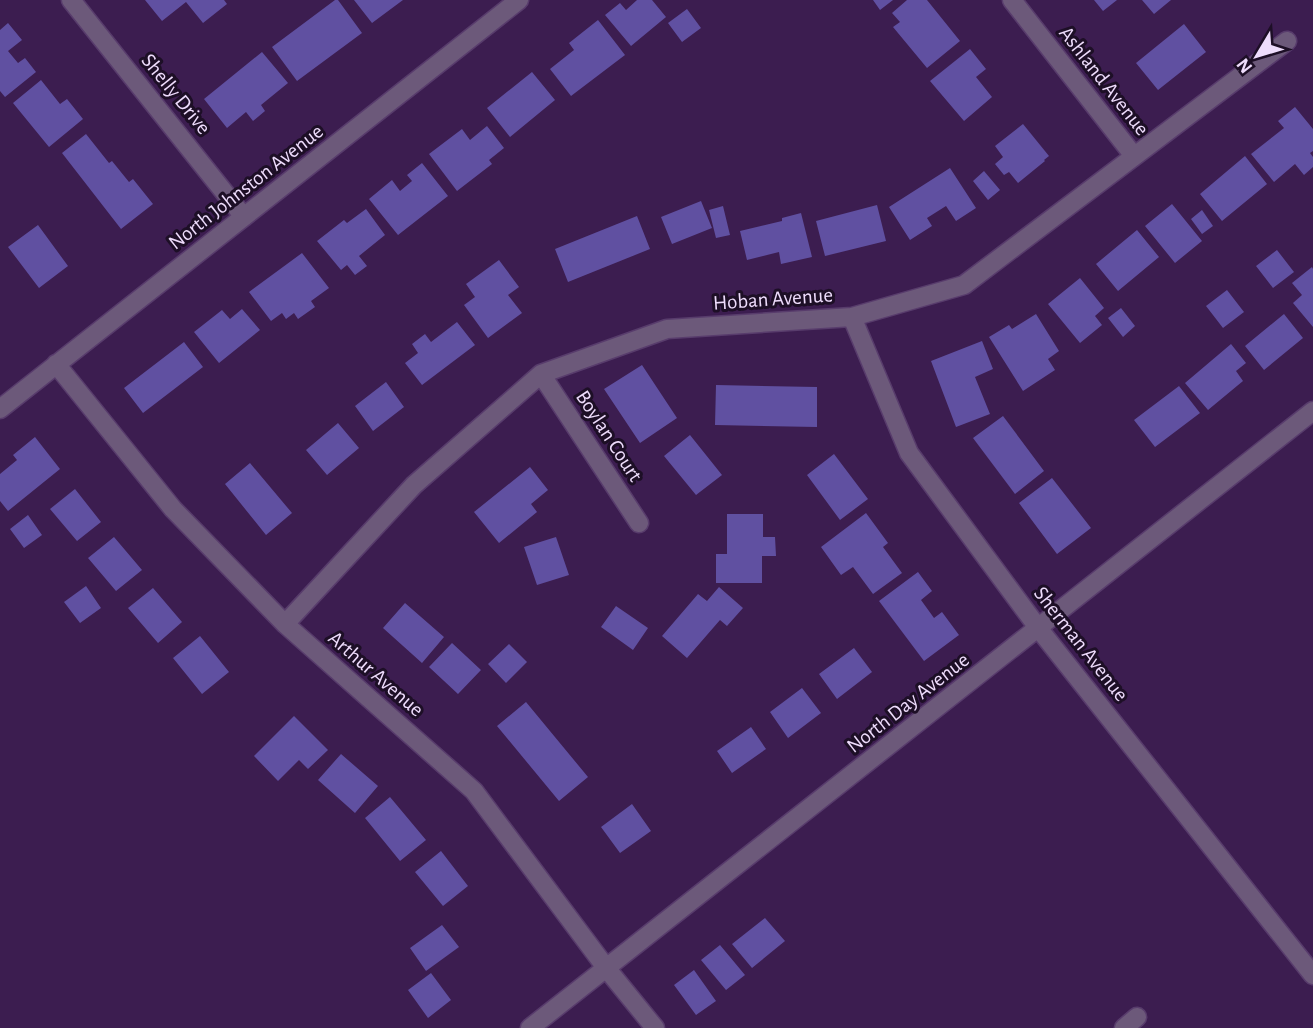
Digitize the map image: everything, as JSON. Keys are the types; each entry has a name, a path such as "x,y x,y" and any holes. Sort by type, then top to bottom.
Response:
{"street":[{"name":"Shelly Drive","path":"71,0 244,217"},
{"name":"North Johnston Avenue","path":"0,409 519,0"},
{"name":"Ashland Avenue","path":"1012,0 1134,156"},
{"name":"Hoban Avenue","path":"285,624 414,485 541,374 667,329 852,317 964,285 1287,41"},
{"name":"Sherman Avenue","path":"852,317 909,453 1039,629 1313,975"},
{"name":"Arthur Avenue","path":"56,364 173,509 285,624 474,791 607,969 655,1028"},
{"name":"Boylan Court","path":"541,374 639,523"},
{"name":"North Day Avenue","path":"530,1028 1313,411"}],"building":[{"path":"145,0 224,0 227,4 203,23 186,2 162,21"},
{"path":"338,0 362,33 297,81 272,47"},
{"path":"354,0 403,0 372,23"},
{"path":"637,0 652,0 666,17 631,46 605,15 620,3 626,10"},
{"path":"873,0 893,0 880,10"},
{"path":"907,0 927,0 960,41 927,68 893,27 900,22 892,13"},
{"path":"1094,0 1117,0 1103,11"},
{"path":"1142,0 1171,0 1154,14"},
{"path":"687,9 701,28 682,42 668,23"},
{"path":"598,20 625,55 571,96 550,69 574,50 569,43"},
{"path":"8,23 22,40 8,51 18,63 25,58 36,72 5,97 0,91 0,30"},
{"path":"1184,24 1206,52 1158,90 1136,63"},
{"path":"970,49 986,69 976,77 992,97 964,121 930,81"},
{"path":"262,52 288,83 261,105 265,111 253,121 246,112 227,128 204,99"},
{"path":"532,72 555,100 510,137 487,108"},
{"path":"41,80 60,104 67,99 83,119 49,147 13,103"},
{"path":"1295,107 1313,129 1313,151 1310,153 1313,167 1304,175 1295,164 1274,182 1251,154 1284,128 1278,121"},
{"path":"1023,124 1049,156 1018,183 1009,172 1004,175 995,164 1003,157 995,146"},
{"path":"487,126 504,148 489,160 492,164 457,191 429,154 462,129 470,140"},
{"path":"86,134 109,163 112,161 129,182 133,179 153,204 121,229 62,153"},
{"path":"1245,156 1267,184 1222,221 1200,194"},
{"path":"422,163 448,196 398,235 369,199 392,180 400,191 412,181 407,175"},
{"path":"950,168 976,208 956,221 946,206 927,218 932,226 910,240 889,207"},
{"path":"984,171 1000,190 988,200 973,181"},
{"path":"701,201 712,228 672,244 661,217"},
{"path":"1172,204 1202,241 1175,263 1145,226"},
{"path":"877,205 886,241 825,256 816,221"},
{"path":"723,206 730,235 716,238 709,210"},
{"path":"366,209 385,235 359,256 367,266 355,275 347,265 341,270 317,241 344,220 347,223"},
{"path":"1202,210 1213,226 1202,234 1191,219"},
{"path":"801,213 812,257 781,264 779,252 747,260 740,231 782,221 782,218"},
{"path":"637,216 650,249 568,282 555,249"},
{"path":"38,225 68,266 39,288 8,247"},
{"path":"1137,230 1159,257 1118,291 1096,264"},
{"path":"1277,250 1294,272 1273,288 1256,266"},
{"path":"302,253 329,288 311,301 315,307 298,319 294,313 286,319 282,313 271,321 249,292"},
{"path":"499,260 519,287 508,295 522,313 488,338 464,305 475,297 466,284"},
{"path":"1312,267 1313,327 1293,303 1302,295 1292,283"},
{"path":"1080,278 1104,308 1095,316 1102,325 1080,343 1048,304"},
{"path":"1227,290 1244,312 1223,328 1206,306"},
{"path":"1121,308 1135,326 1123,337 1108,318"},
{"path":"242,309 260,330 219,363 194,332 222,310 230,319"},
{"path":"1036,314 1059,351 1048,359 1055,370 1023,391 989,337 1009,325 1012,329"},
{"path":"1284,314 1303,338 1264,370 1245,346"},
{"path":"457,322 475,345 422,385 405,363 418,353 412,344 425,334 431,342"},
{"path":"982,341 993,369 975,377 990,414 956,427 931,361"},
{"path":"184,342 203,367 143,413 124,388"},
{"path":"1231,344 1246,363 1236,371 1243,381 1208,410 1185,383"},
{"path":"642,365 677,418 640,443 604,389"},
{"path":"386,382 404,407 373,431 355,406"},
{"path":"716,385 817,387 817,427 715,425"},
{"path":"1179,386 1200,413 1155,447 1134,420"},
{"path":"1003,416 1044,471 1015,494 973,438"},
{"path":"338,423 359,448 327,475 306,450"},
{"path":"690,435 722,475 696,495 664,456"},
{"path":"35,437 60,469 8,511 0,501 0,474 17,460 13,455"},
{"path":"834,454 868,499 840,520 807,475"},
{"path":"250,463 292,513 266,535 225,484"},
{"path":"530,467 548,490 531,504 537,512 499,543 474,512"},
{"path":"1052,478 1091,528 1057,554 1019,503"},
{"path":"75,489 101,522 77,541 50,509"},
{"path":"866,513 888,543 883,547 902,573 873,594 853,567 841,575 821,547"},
{"path":"727,514 763,514 763,537 775,537 776,556 762,556 762,583 716,583 716,554 727,554"},
{"path":"28,515 42,535 24,548 10,529"},
{"path":"114,537 142,570 116,591 88,558"},
{"path":"556,537 569,575 537,585 524,547"},
{"path":"918,572 932,591 921,600 934,618 942,612 959,635 924,661 879,601"},
{"path":"86,586 101,608 80,623 64,602"},
{"path":"719,587 743,608 727,626 720,620 687,658 662,636 698,594 707,601"},
{"path":"153,588 182,622 158,643 128,608"},
{"path":"405,603 444,637 422,663 383,628"},
{"path":"616,606 648,628 633,650 601,627"},
{"path":"200,636 229,672 202,694 173,658"},
{"path":"452,643 481,670 458,694 429,667"},
{"path":"509,644 527,662 506,683 488,664"},
{"path":"854,648 872,672 837,699 819,674"},
{"path":"802,688 821,713 788,738 770,712"},
{"path":"526,702 588,777 559,801 497,726"},
{"path":"294,716 328,750 308,769 299,760 278,781 254,756"},
{"path":"751,727 766,749 732,773 717,751"},
{"path":"341,754 378,786 355,813 318,780"},
{"path":"390,797 426,840 400,861 365,818"},
{"path":"632,804 651,831 620,853 601,827"},
{"path":"441,851 468,886 443,906 415,872"},
{"path":"765,918 785,941 752,968 732,944"},
{"path":"442,925 459,947 426,971 410,948"},
{"path":"720,945 745,975 726,990 701,960"},
{"path":"694,970 716,1001 696,1015 674,985"},
{"path":"431,973 451,1000 428,1018 408,990"}]}
